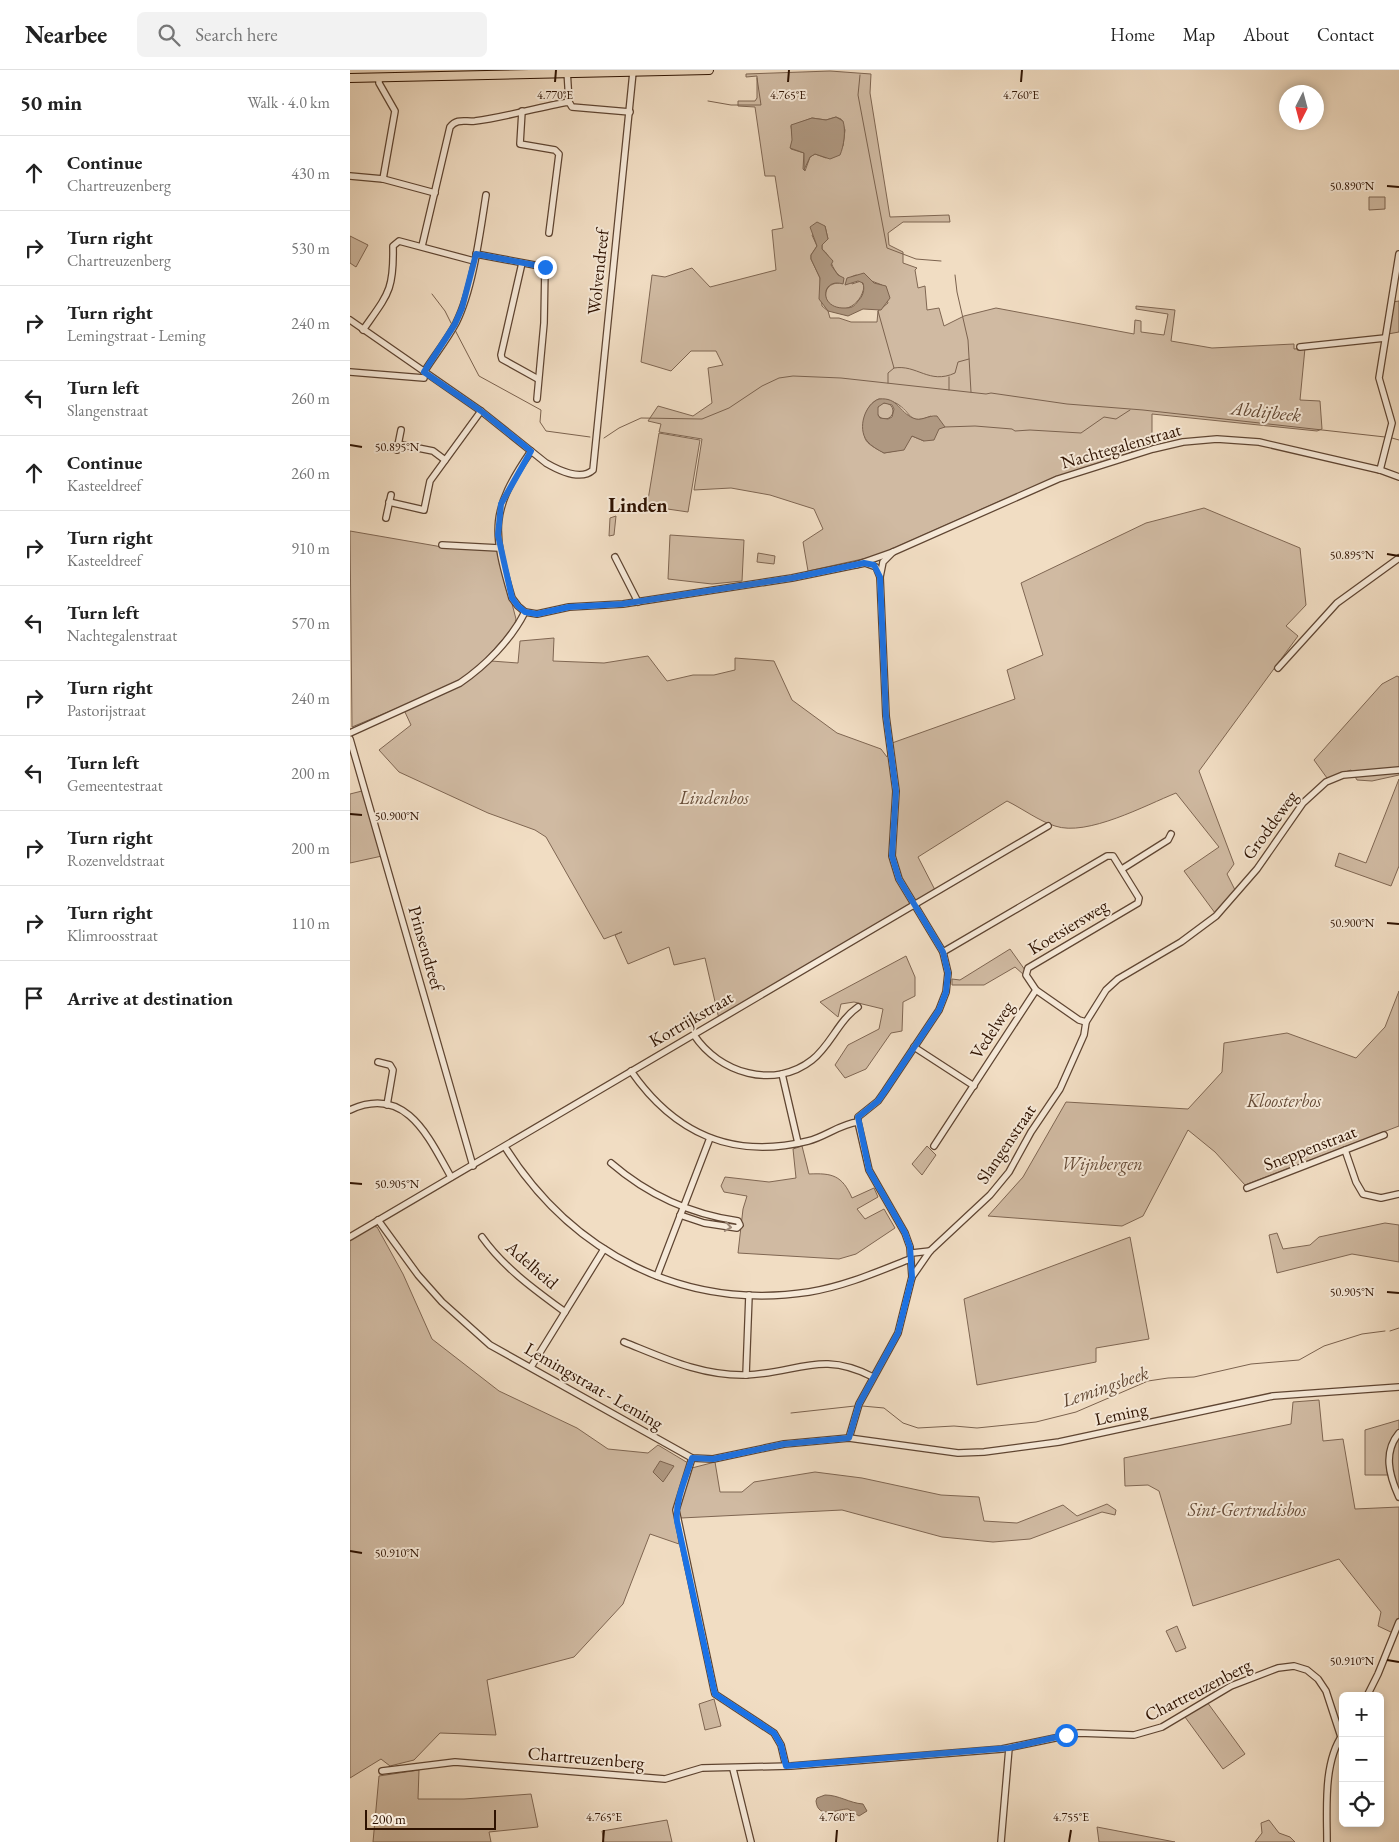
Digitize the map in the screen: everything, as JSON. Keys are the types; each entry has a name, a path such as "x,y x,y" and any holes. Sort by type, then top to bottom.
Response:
{"main road":[{"path":"350,78 709,70"}],"street":[{"path":"567,72 569,102 572,107 630,112"},
{"name":"Wolvendreef","path":"531,451 557,469 576,474 590,475 594,467 598,411 634,72"},
{"path":"379,78 379,83 395,111 383,179"},
{"path":"422,246 450,127 458,120 475,121 569,102"},
{"path":"522,111 520,144 555,150 559,154 549,233"},
{"path":"350,176 383,179 435,193"},
{"path":"424,375 455,324 462,308 476,254 486,195"},
{"path":"363,330 385,299 392,284 393,246 399,241 474,261"},
{"path":"476,254 545,267 544,323 537,398"},
{"path":"1380,470 1392,423 1379,384 1399,254"},
{"path":"522,263 501,355 502,359 538,379"},
{"path":"350,732 460,684 474,674 514,630 525,612 512,598 499,548 498,535 501,504 531,451 481,411 424,375 418,367 351,323"},
{"path":"1300,347 1385,338"},
{"path":"407,376 418,367"},
{"path":"350,372 407,376 424,375"},
{"path":"389,502 424,510 430,481 481,411"},
{"path":"401,430 397,447 433,451 445,460"},
{"name":"Nachtegalenstraat","path":"525,612 537,614 569,607 638,602 792,578 856,565 867,560 878,563 893,552 1058,479 1154,449 1183,442 1225,439 1259,442 1380,470 1399,477"},
{"path":"386,518 391,495"},
{"path":"442,545 499,548"},
{"path":"615,557 638,602"},
{"path":"1278,668 1337,603 1399,558"},
{"path":"878,563 886,716 896,791 891,849 899,879 943,952 948,973 944,1001 878,1101 858,1117 869,1170 905,1233 911,1256 912,1277"},
{"name":"Prinsendreef","path":"350,739 473,1166"},
{"name":"Groddeweg","path":"1231,900 1257,869 1303,803 1326,782 1343,776 1399,770"},
{"name":"Kortrijkstraat","path":"350,1237 1048,826"},
{"path":"1122,869 1168,840 1170,834"},
{"name":"Koetsiersweg","path":"943,952 1107,856 1113,856 1139,898 1138,903 1028,968 1026,974 1036,990"},
{"name":"Slangenstraat","path":"849,1438 858,1407 898,1333 912,1277 930,1251 990,1196 1009,1172 1031,1132 1060,1089 1084,1035 1086,1022 1112,984 1181,942 1216,916 1231,900"},
{"path":"1036,990 1086,1022"},
{"name":"Vedelweg","path":"934,1146 1036,990"},
{"path":"694,1035 711,1056 729,1067 754,1075 782,1074 812,1060 830,1041 849,1013 858,1007"},
{"name":"Vedelweg","path":"914,1048 974,1086"},
{"path":"378,1062 390,1065 393,1070 387,1105"},
{"path":"631,1071 643,1088 666,1113 693,1131 725,1143 761,1148 798,1143 816,1138 849,1123 858,1122"},
{"path":"782,1074 798,1143"},
{"path":"350,1110 363,1106 387,1105 413,1116 422,1127 451,1177"},
{"name":"Sneppenstraat","path":"1247,1188 1384,1135"},
{"path":"658,1276 710,1138"},
{"path":"505,1147 541,1197 571,1226 604,1250 658,1276 701,1288 749,1295 794,1294 841,1285 911,1256 930,1251"},
{"path":"1345,1150 1356,1182 1363,1194 1380,1198 1399,1194"},
{"path":"611,1162 649,1190 683,1208 706,1215 738,1221 740,1225 737,1228 728,1227 680,1215"},
{"name":"Lemingstraat - Leming","path":"378,1220 418,1275 468,1327 490,1345 692,1458 713,1459 784,1444 849,1438"},
{"name":"Adelheid","path":"482,1238 530,1286 566,1312"},
{"path":"531,1367 604,1250"},
{"path":"746,1375 749,1295"},
{"path":"624,1342 689,1368 710,1372 746,1375 833,1363 856,1368 873,1377"},
{"name":"Leming","path":"849,1438 958,1453 984,1452 1060,1442 1264,1398 1399,1388"},
{"path":"1399,1432 1391,1445 1388,1456 1390,1472 1399,1497"},
{"path":"692,1458 676,1510 715,1694 774,1733 781,1745 786,1766"},
{"path":"1369,1692 1399,1623"},
{"name":"Chartreuzenberg","path":"382,1771 455,1762 665,1780 702,1768 786,1766 1009,1748 1079,1733 1114,1736 1146,1733 1162,1727 1231,1686 1278,1668 1294,1666 1307,1670 1318,1679 1326,1691 1339,1728"},
{"path":"1327,1842 1331,1765 1342,1737"},
{"path":"1001,1842 1009,1748"},
{"path":"733,1768 751,1842"}],"green space":[{"path":"830,71 871,74 870,93 890,217 949,215 950,222 903,222 888,233 889,245 903,252 903,263 917,268 915,270 918,288 925,286 927,310 939,308 944,326 964,316 996,308 1134,334 1135,320 1141,321 1141,332 1164,335 1168,314 1136,309 1136,306 1175,310 1171,341 1212,348 1294,344 1294,349 1305,348 1300,400 1320,401 1322,429 1317,431 1152,414 1152,445 1092,465 1000,501 876,556 808,571 803,542 823,529 814,509 770,495 731,488 694,490 702,439 659,432 661,424 648,421 658,406 693,416 712,403 708,368 723,365 716,351 691,351 671,371 641,362 652,275 665,277 692,268 710,287 776,270 772,230 783,228 775,176 765,176 755,107 738,106 738,101 755,101 757,98 757,76 746,77 746,74","holes":["836,117 841,119 845,130 843,146 826,158 815,154 810,157 805,171 803,169 804,153 791,149 793,140 791,126 812,118 826,120","825,226 828,239 822,245 822,249 828,255 837,274 841,277 839,283 828,287 826,299 837,308 849,308 859,299 864,286 861,281 852,284 851,277 856,275 882,285 888,303 878,311 877,322 851,322 839,318 830,318 828,311 822,306 820,278 811,259 811,255 817,246 812,235","879,399 895,403 915,419 924,419 931,416 924,441 912,436 900,450 884,453 870,445 865,438 864,421 867,410"]},
{"path":"1369,197 1385,197 1385,209 1369,210"},
{"path":"350,236 368,245 356,267 350,263"},
{"path":"1399,301 1399,332 1388,334 1392,302"},
{"path":"882,403 888,403 893,408 891,417 882,419 877,414 877,408"},
{"path":"659,433 700,440 688,512 647,506"},
{"name":"Lindenbos","path":"1204,508 1300,548 1306,605 1286,626 1298,636 1199,771 1234,864 1227,874 1235,890 1215,913 1184,871 1219,847 1176,793 1133,812 1099,824 1068,828 1049,824 1007,801 918,857 935,890 719,1019 705,958 674,965 669,947 628,964 615,935 622,932 604,939 546,837 535,830 488,813 399,772 379,750 411,725 404,710 453,688 491,661 518,663 520,641 554,638 553,661 604,663 648,656 667,681 693,675 714,675 735,670 735,658 774,661 792,700 837,733 881,749 887,757 892,743 1015,699 1007,670 1043,655 1021,583 1146,523"},
{"path":"616,516 614,535 609,536 610,518"},
{"path":"350,531 448,548 498,550 516,619 514,627 475,670 450,686 352,727"},
{"path":"670,535 744,540 742,581 712,584 668,579"},
{"path":"758,553 775,556 774,564 757,562"},
{"path":"1397,676 1399,677 1399,775 1372,781 1357,780 1351,770 1327,778 1314,760 1382,684"},
{"path":"1399,779 1399,866 1391,886 1335,866 1339,853 1366,863"},
{"path":"362,791 382,856 350,863 350,794"},
{"path":"1010,949 1025,970 1024,975 1015,967 984,985 952,985 952,979 960,980"},
{"path":"906,956 915,977 915,996 903,1002 902,1031 891,1033 866,1069 845,1078 835,1065 848,1045 879,1029 883,1009 854,1002 841,1004 838,1017 820,1002"},
{"path":"1399,991 1399,1126 1245,1185 1215,1152 1188,1130 1143,1216 1122,1226 988,1216 1023,1177 1066,1102 1188,1109 1222,1072 1224,1043 1287,1033 1356,1058 1385,1027"},
{"path":"802,1146 809,1174 824,1174 835,1177 844,1184 852,1198 874,1188 878,1197 857,1209 865,1219 884,1209 895,1228 856,1254 839,1259 738,1253 743,1209 747,1196 724,1192 721,1186 725,1177 769,1182 796,1178 793,1149"},
{"path":"927,1146 936,1155 922,1175 912,1164"},
{"path":"1385,1223 1399,1225 1399,1262 1352,1254 1277,1273 1269,1235 1277,1233 1283,1249 1310,1245 1319,1237"},
{"path":"372,1226 377,1227 403,1274 432,1339 499,1391 577,1428 608,1449 648,1453 658,1445 688,1463 674,1510 679,1544 650,1534 623,1604 574,1657 487,1680 496,1735 440,1733 414,1760 390,1766 381,1759 350,1778 350,1239"},
{"path":"1130,1237 1149,1339 1096,1348 1096,1362 977,1385 964,1299"},
{"name":"Sint-Gertrudisbos","path":"1319,1400 1323,1441 1343,1439 1355,1509 1399,1507 1399,1625 1393,1633 1378,1626 1381,1612 1339,1559 1193,1606 1159,1491 1148,1485 1125,1486 1124,1458 1291,1424 1293,1402"},
{"path":"1399,1420 1399,1488 1391,1475 1365,1475 1365,1430"},
{"path":"715,1462 720,1492 742,1492 754,1482 815,1472 862,1478 941,1495 979,1497 984,1521 1017,1523 1063,1505 1077,1516 1107,1504 1116,1510 1115,1515 1102,1512 1030,1539 993,1542 942,1537 842,1510 681,1518 679,1511 690,1474 688,1469"},
{"path":"1177,1626 1186,1648 1176,1652 1166,1631"},
{"path":"714,1699 721,1726 705,1730 699,1704"},
{"path":"1207,1702 1245,1754 1223,1769 1185,1717"},
{"path":"419,1770 418,1799 464,1799 531,1794 538,1827 489,1832 491,1842 373,1842 379,1776"},
{"path":"667,1820 672,1842 604,1842 602,1831"},
{"path":"1269,1820 1279,1833 1290,1837 1295,1842 1255,1842 1262,1833 1261,1823"},
{"path":"1097,1827 1175,1842 1099,1842"}],"shaded area":[{"path":"836,117 843,121 844,129 840,155 830,159 815,154 810,157 804,170 804,153 790,148 792,140 791,125 812,118 826,120"},
{"path":"817,222 825,226 828,239 822,245 822,249 833,261 831,265 838,275 844,278 843,284 836,283 830,285 827,289 827,299 830,304 836,307 847,308 854,306 862,295 863,283 858,281 845,285 847,278 864,273 874,283 886,286 890,298 881,310 863,309 848,316 828,311 819,299 820,278 811,259 811,255 817,246 810,227"},
{"path":"879,399 890,400 916,419 937,416 945,427 939,429 934,440 924,441 912,436 904,450 884,453 869,443 864,436 864,417 866,411","holes":["884,403 892,405 894,409 892,417 888,419 880,418 878,407"]},
{"path":"660,1461 674,1466 663,1482 653,1472"},
{"path":"825,1795 863,1804 867,1811 859,1816 848,1809 824,1812 817,1807 816,1801 817,1798"}],"waterway":[{"path":"860,75 858,95 887,248 916,259 941,261"},
{"path":"708,101 731,105 761,105 757,78"},
{"path":"955,275 968,340 971,392"},
{"path":"432,294 445,311 451,323"},
{"path":"878,311 894,368 888,373 888,383"},
{"path":"455,330 479,376 541,410 540,422 546,431 590,437"},
{"path":"894,368 910,369 938,377 955,373 958,362 969,359"},
{"path":"604,438 619,428 641,418 702,419 729,408 762,386 779,378 793,376 841,378 991,393 1067,404 1143,410 1385,437"},
{"path":"949,377 949,390"},
{"path":"945,427 975,426 1012,429 1015,431 1081,433 1104,417 1116,419 1130,410"},
{"name":"Abdijbeek","path":"1392,438 1399,440"},
{"name":"Lemingsbeek","path":"1390,1331 1399,1328"},
{"name":"Lemingsbeek","path":"862,1406 884,1408 903,1423 918,1428 954,1426 977,1428 1036,1422 1076,1412 1148,1381 1194,1377 1251,1364 1299,1360 1324,1346 1362,1334 1385,1331"},
{"name":"Lemingsbeek","path":"791,1413 855,1406"}],"district":[{"name":"Linden","path":"638,505"}],"route":[{"path":"545,267 476,254 462,308 455,324 424,372 481,411 531,451 510,484 501,504 498,535 499,548 512,598 525,612 537,614 569,607 622,604 792,578 864,563 874,565 880,577 886,716 896,791 892,856 899,879 943,952 948,973 944,1001 939,1010 878,1101 858,1117 864,1139 865,1159 869,1170 905,1233 910,1247 912,1254 910,1259 912,1277 898,1333 859,1404 849,1438 784,1444 713,1459 692,1458 676,1510 677,1521 715,1694 774,1733 781,1745 786,1766 1009,1748 1066,1735"}],"park label":[{"name":"Kloosterbos","path":"1284,1101"},
{"name":"Wijnbergen","path":"1102,1164"}]}
